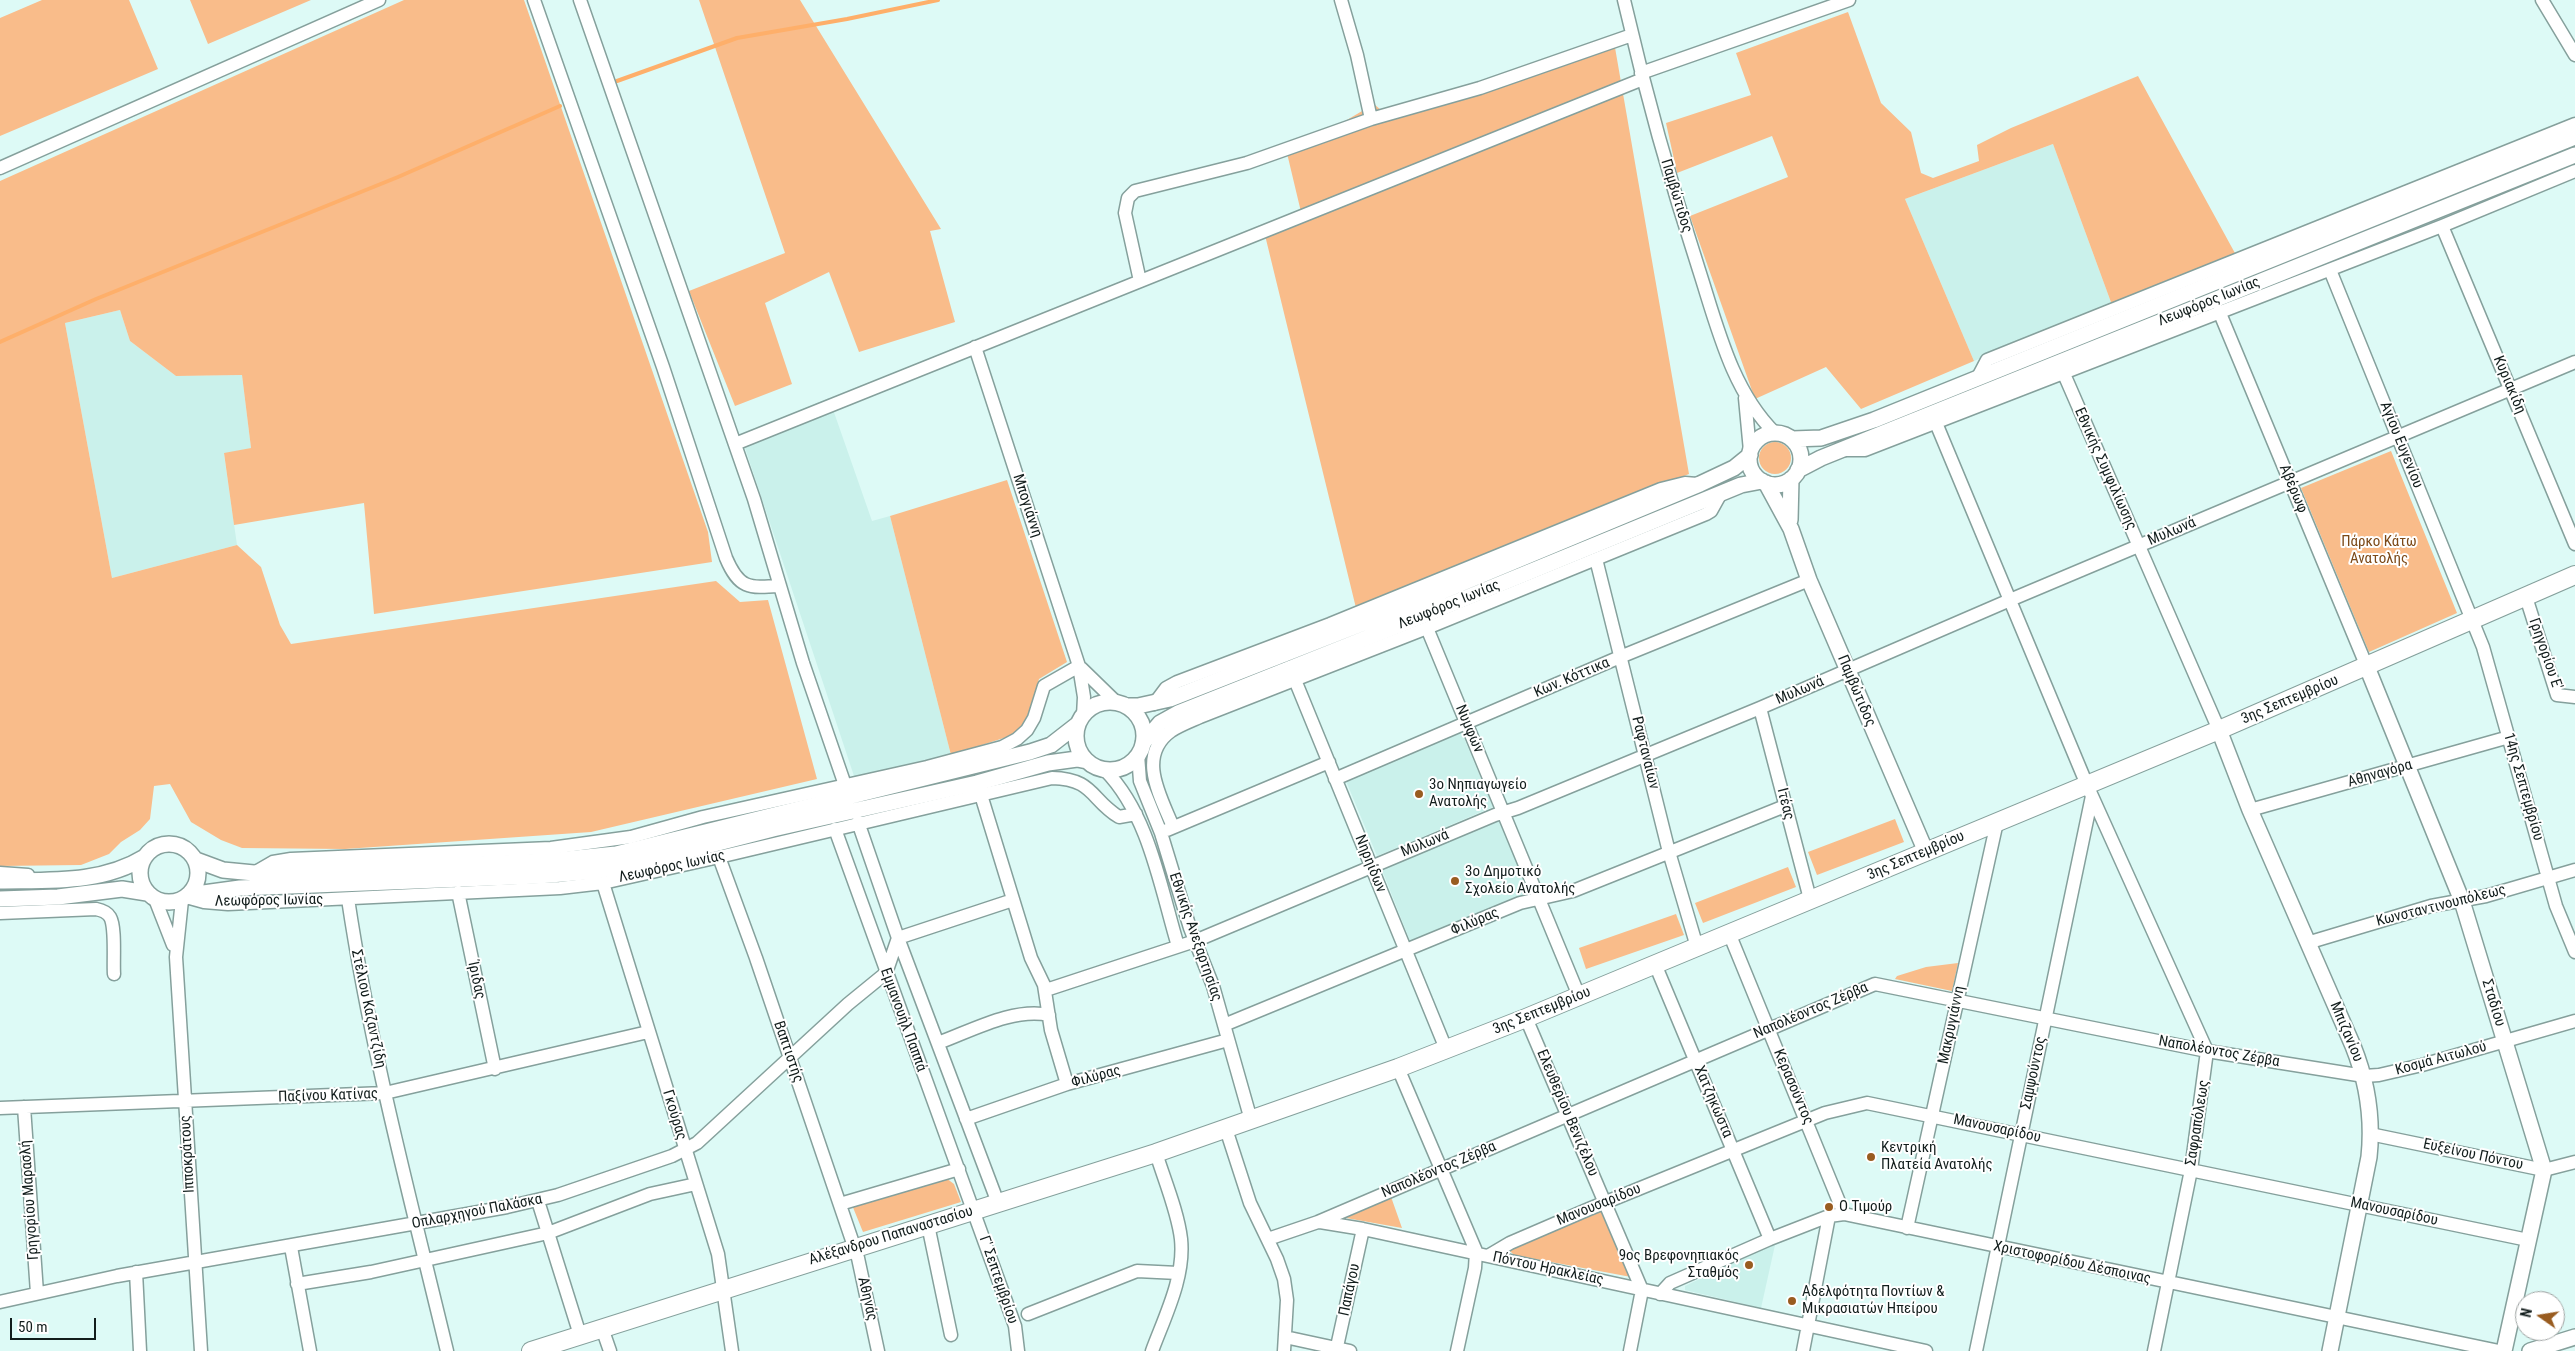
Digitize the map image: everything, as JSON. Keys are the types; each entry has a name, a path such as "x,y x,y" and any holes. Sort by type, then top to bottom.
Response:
{"main road":[{"name":"3ης Σεπτεμβρίου","path":"1251,1120 1398,1068 1526,1018 1997,822 2089,790 2219,730 2575,575"},
{"name":"Αλέξανδρου Παπαναστασίου","path":"531,1351 854,1247 1156,1153 1251,1120"}],"street":[{"path":"0,168 379,0"},
{"path":"534,0 663,367 726,558 734,575 743,584 753,587 780,586"},
{"path":"580,0 735,444 777,570 780,586 846,790 1002,746 1017,739 1027,730 1034,718 1044,686 1079,666"},
{"path":"1341,0 1357,56 1370,119"},
{"name":"Παμβώτιδος","path":"1624,0 1642,76 1680,212 1723,344 1742,388 1763,421 1776,433"},
{"path":"735,444 1642,76 1849,0"},
{"path":"2542,0 2575,55"},
{"path":"1140,281 1125,213 1128,198 1135,191 1247,163 1370,119 1480,88 1632,35"},
{"name":"Λεωφόρος Ιωνίας","path":"1977,379 1987,360 2575,124"},
{"name":"Λεωφόρος Ιωνίας","path":"1792,439 1806,440 1833,435 1977,379 2575,137"},
{"name":"Λεωφόρος Ιωνίας","path":"1795,474 1842,450 2575,155"},
{"name":"Λεωφόρος Ιωνίας","path":"1842,450 1865,450 1936,423 2064,374 2218,311 2442,226 2575,171"},
{"name":"Κυριακίδη","path":"2442,226 2575,544"},
{"name":"Αγίου Ευγενίου","path":"2330,270 2472,621"},
{"name":"Αβέρωφ","path":"2218,311 2367,667"},
{"name":"Μπογιάννη","path":"975,347 1079,666 1084,697 1080,720"},
{"name":"Μυλωνά","path":"1046,990 1195,941 1371,866 1760,708 2010,600 2575,362"},
{"name":"Εθνικής Συμφιλίωσης","path":"2064,374 2219,730"},
{"name":"Παμβώτιδος","path":"1742,388 1750,453"},
{"path":"1936,423 2089,790 2207,1051"},
{"path":"1776,433 1792,439 1800,454 1795,474 1779,484 1764,482 1752,470 1750,453 1760,438 1776,433"},
{"name":"Λεωφόρος Ιωνίας","path":"196,860 223,870 254,873 547,861 600,856 846,790 975,767 1051,745 1098,704 1154,704 1412,604 1700,484 1734,468 1750,453"},
{"name":"Παμβώτιδος","path":"1791,529 1789,509 1795,474"},
{"name":"Λεωφόρος Ιωνίας","path":"186,897 216,904 560,888 603,882 719,858 835,829 856,816 1061,760 1087,761 1104,770 1123,767 1141,749 1160,723 1178,713 1422,616 1748,482 1764,482"},
{"name":"Παμβώτιδος","path":"1764,482 1791,529 1809,580 1926,852"},
{"path":"1173,828 1152,774 1154,756 1159,745 1171,731 1200,717 1427,628 1706,514 1711,511 1722,493"},
{"name":"Ραφταναίων","path":"1596,559 1647,755 1669,852 1697,947"},
{"name":"Κων. Κόττικα","path":"1336,779 1620,657 1809,580"},
{"name":"Γρηγορίου Ε'","path":"2526,597 2557,695 2575,697"},
{"name":"14ης Σεπτεμβρίου","path":"2472,621 2483,647 2556,906 2575,952"},
{"name":"Νυμφών","path":"1427,628 1579,996"},
{"name":"Μπογιάννη","path":"1079,666 1122,704"},
{"name":"Σταδίου","path":"2367,667 2462,901 2544,1170 2504,1351"},
{"name":"Νηρηίδων","path":"1295,680 1446,1048"},
{"path":"1122,704 1141,722 1144,732 1141,749"},
{"name":"Ιτέας","path":"1760,708 1810,900"},
{"path":"1080,720 1077,744 1087,761"},
{"name":"Μπιζανίου","path":"2219,730 2250,810 2353,1046 2364,1076 2370,1134 2369,1157 2330,1351"},
{"name":"Αθηναγόρα","path":"2250,810 2509,737"},
{"name":"Εθνικής Ανεξαρτησίας","path":"1141,749 1140,781 1161,833 1195,941 1213,986 1251,1120"},
{"path":"1161,833 1328,762"},
{"name":"Εθνικής Ανεξαρτησίας","path":"1104,770 1119,784 1136,814 1178,946"},
{"name":"Λεωφόρος Ιωνίας","path":"856,816 981,795 1038,780 1066,778 1076,781 1098,796 1119,817 1136,814"},
{"name":"Σαμψούντος","path":"1976,1351 2020,1134 2046,1019 2089,790"},
{"path":"981,795 1031,958 1046,990 1052,1036 1067,1084"},
{"name":"Φιλύρας","path":"1224,1025 1520,903 1573,891 1785,806"},
{"path":"0,899 58,897 122,889 151,896 164,902 240,888 581,873 640,863 856,816"},
{"name":"Εμμανουήλ Παππά","path":"856,816 898,938 998,1203"},
{"name":"Μακρυγιάννη","path":"1907,1228 1997,822"},
{"name":"Εμμανουήλ Παππά","path":"835,829 974,1211"},
{"path":"0,882 70,880 112,873 145,856 159,846 168,844 186,849 196,860 198,878 186,897"},
{"path":"145,856 140,875 151,896"},
{"name":"Βαπτιστής","path":"719,858 790,1058 854,1247"},
{"name":"Κωνσταντινουπόλεως","path":"2307,943 2431,906 2486,896 2575,870"},
{"path":"0,873 70,880"},
{"name":"Γκούρας","path":"603,882 718,1254 732,1351"},
{"name":"Ίριδας","path":"458,892 495,1069"},
{"name":"Ιπποκράτους","path":"151,896 165,920 176,957 201,1351"},
{"name":"Ιπποκράτους","path":"176,957 186,897"},
{"name":"Στέλιου Καζαντζίδη","path":"348,899 355,948 385,1094 447,1351"},
{"path":"886,973 898,938 1013,900"},
{"path":"0,913 96,909 104,911 110,917 112,926 114,974"},
{"name":"Κερασούντος","path":"1729,933 1844,1214"},
{"name":"Χατζηκώστα","path":"1655,964 1770,1239"},
{"name":"Οπλαρχηγού Παλάσκα","path":"0,1302 136,1272 416,1225 538,1201 685,1150 713,1130 790,1058 886,973"},
{"name":"Ναπολέοντος Ζέρβα","path":"1268,1239 1318,1222 1875,984 2207,1051 2364,1076"},
{"path":"938,1043 1023,1013 1049,1015"},
{"name":"Ελευθερίου Βενιζέλου","path":"1526,1018 1642,1290"},
{"name":"Κοσμά Αιτωλού","path":"2364,1076 2379,1075 2422,1065 2575,1021"},
{"name":"Παξίνου Κατίνας","path":"0,1108 385,1094 648,1032"},
{"name":"Φιλύρας","path":"966,1119 1067,1084 1228,1040"},
{"name":"Σαφραπόλεως","path":"2154,1351 2191,1170 2207,1051"},
{"path":"1398,1068 1441,1169 1482,1255 1457,1351"},
{"name":"Μανουσαρίδου","path":"1482,1255 1605,1202 1807,1120 1845,1106 1867,1103 2528,1240"},
{"name":"Γρηγορίου Μαρασλή","path":"24,1107 37,1293"},
{"path":"1226,1129 1250,1203 1282,1270 1286,1288 1284,1351"},
{"name":"Ευξείνου Πόντου","path":"2370,1134 2544,1170 2575,1162"},
{"path":"1152,1351 1178,1273 1181,1238 1156,1153"},
{"path":"840,1204 958,1170"},
{"path":"297,1284 371,1272 548,1233 650,1194 696,1184"},
{"path":"538,1201 580,1335"},
{"name":"Γ' Σεπτεμβρίου","path":"974,1211 1015,1326 1018,1351"},
{"name":"Χριστοφορίδου Δέσποινας","path":"1660,1294 1670,1283 1770,1239 1829,1216 1844,1214 1997,1248 2499,1351"},
{"path":"1803,1351 1829,1216"},
{"name":"Πόντου Ηρακλείας","path":"1318,1222 1363,1229 1926,1351"},
{"path":"928,1225 951,1335"},
{"name":"Παπάγου","path":"1337,1350 1363,1229"},
{"path":"290,1247 310,1351"},
{"name":"Αθηνάς","path":"854,1247 878,1351"},
{"path":"1028,1314 1136,1271 1178,1273"},
{"path":"136,1272 140,1351"},
{"path":"1630,1351 1642,1290"},
{"path":"602,1328 610,1351"},
{"path":"1285,1337 1337,1350 1350,1351"},
{"path":"2530,1351 2575,1337"}],"shaded area":[{"path":"2053,144 2112,305 1974,361 1905,199"},
{"path":"120,310 130,341 176,376 242,375 251,448 224,454 237,545 112,578 65,323"},
{"path":"829,398 872,521 890,516 951,755 855,779 744,445 800,410"},
{"name":"3ο Νηπιαγωγείο Ανατολής","path":"1461,731 1493,807 1377,856 1346,781"},
{"name":"3ο Δημοτικό Σχολείο Ανατολής","path":"1499,820 1529,893 1410,941 1382,870"},
{"name":"9ος Βρεφονηπιακός Σταθμός","path":"1771,1245 1775,1245 1761,1308 1685,1290 1685,1286"}],"green space":[{"path":"42,0 129,0 158,69 0,136 0,18"},
{"path":"190,0 311,0 208,44"},
{"path":"404,0 524,0 708,532 712,562 374,614 364,503 234,525 224,453 251,448 242,375 176,376 130,341 120,310 65,323 112,578 237,545 261,567 280,625 291,644 716,581 740,602 768,600 817,779 591,832 345,849 242,848 221,840 191,822 170,784 154,786 150,819 140,830 121,842 109,854 81,865 0,866 0,181"},
{"path":"699,0 800,0 941,229 930,231 955,322 859,352 829,272 765,303 792,384 735,406 689,291 785,253"},
{"path":"1848,12 1881,103 1911,132 1921,173 1933,178 1979,161 1977,145 2011,128 2138,76 2236,255 2112,305 2053,144 1905,199 1974,361 1861,409 1826,367 1755,399 1690,216 1788,177 1772,136 1677,173 1666,123 1751,95 1736,53"},
{"path":"1613,36 1689,474 1356,608 1263,227 1301,212 1286,149 1340,124 1374,104 1381,110 1406,105 1449,90 1497,77"},
{"path":"1775,442 1786,447 1791,458 1786,469 1775,474 1764,469 1759,458 1764,447"},
{"name":"Πάρκο Κάτω Ανατολής","path":"2391,451 2457,613 2369,652 2301,488"},
{"path":"1007,480 1067,662 1039,679 1027,721 1013,735 951,755 890,516"},
{"path":"1895,819 1904,842 1817,875 1808,852"},
{"path":"1788,867 1796,887 1703,923 1695,903"},
{"path":"1676,914 1684,935 1586,969 1579,948"},
{"path":"1958,963 1952,991 1895,979 1897,976 1926,967"},
{"path":"946,1178 954,1184 961,1202 863,1232 852,1205"},
{"path":"1390,1194 1402,1228 1346,1218 1346,1214"},
{"path":"1605,1210 1631,1277 1514,1255 1509,1250"}],"waterway":[{"path":"617,81 737,38 847,19 938,0"},
{"path":"0,342 96,299 398,177 560,106"}],"place":[{"name":"3ο Νηπιαγωγείο Ανατολής","path":"1419,794"},
{"name":"3ο Δημοτικό Σχολείο Ανατολής","path":"1455,881"},
{"name":"Κεντρική Πλατεία Ανατολής","path":"1871,1157"},
{"name":"Ο Τιμούρ","path":"1829,1207"},
{"name":"9ος Βρεφονηπιακός Σταθμός","path":"1749,1265"},
{"name":"Αδελφότητα Ποντίων & Μικρασιατών Ηπείρου","path":"1792,1301"}]}
